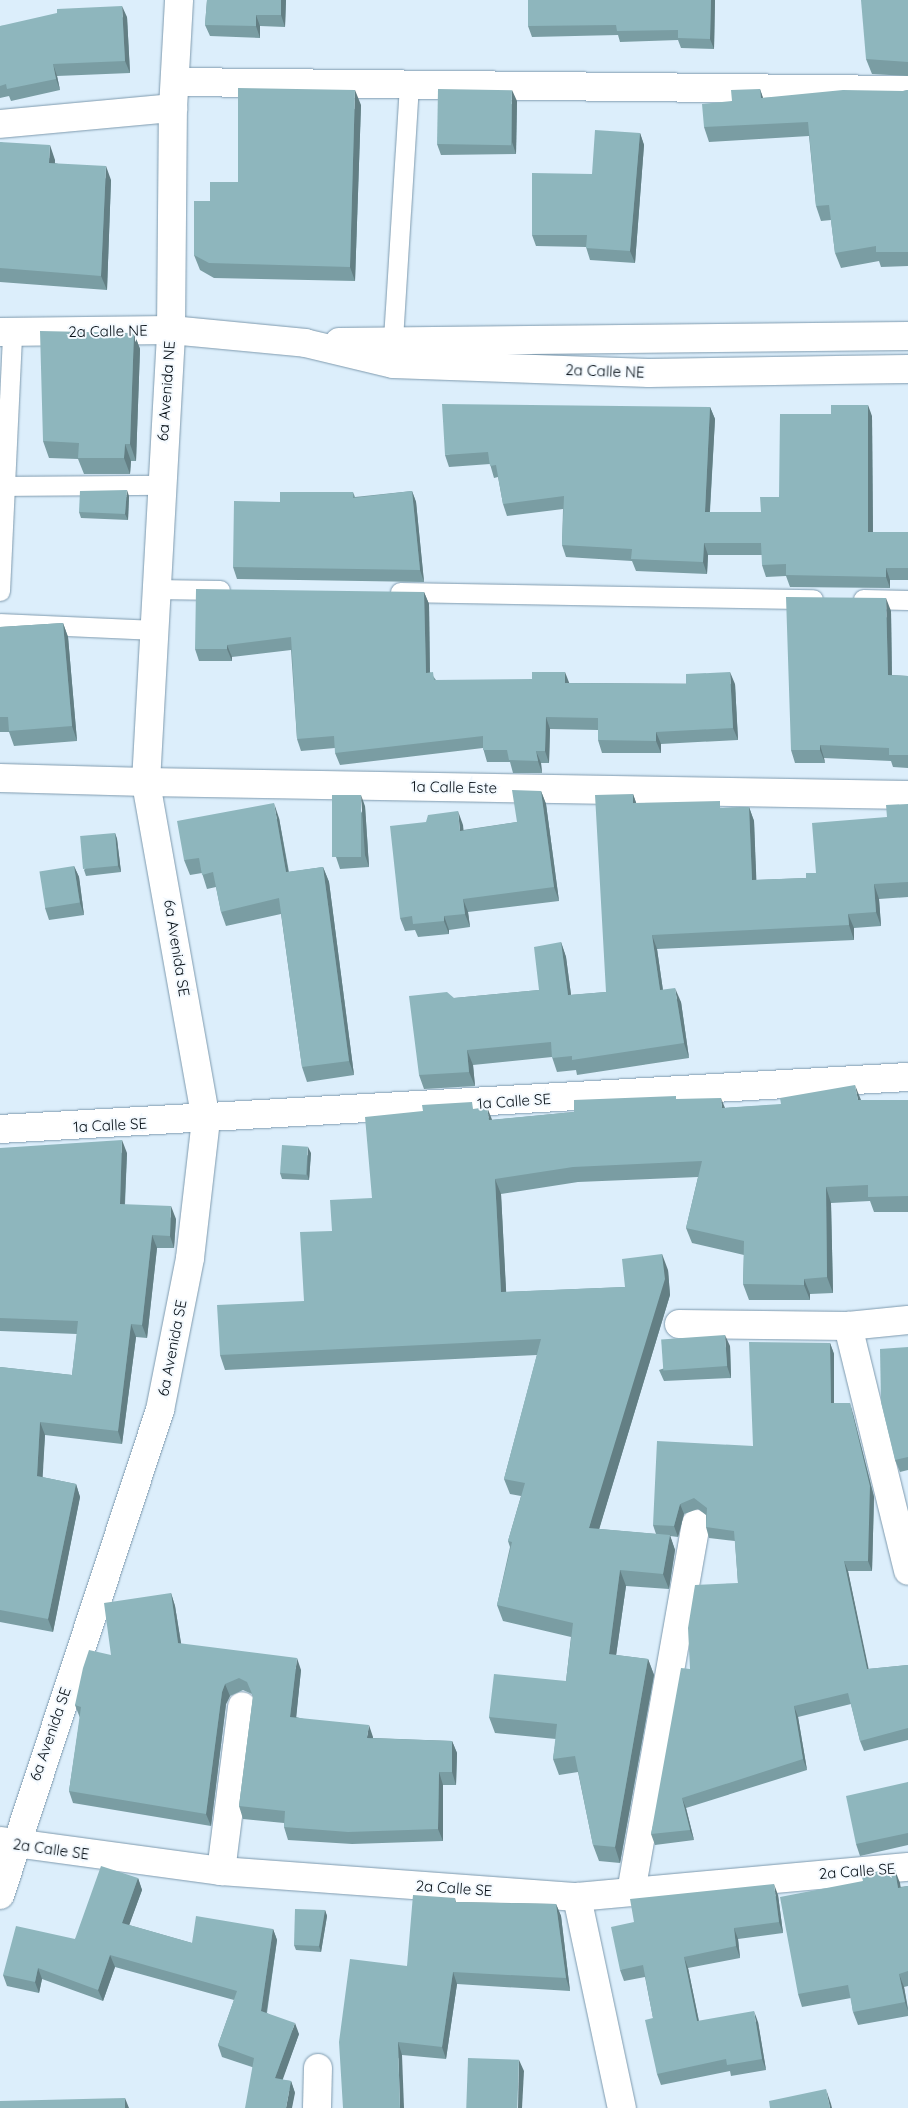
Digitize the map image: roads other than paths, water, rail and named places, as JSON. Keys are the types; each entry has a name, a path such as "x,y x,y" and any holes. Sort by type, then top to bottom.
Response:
{"street":[{"name":"6a Avenida NE","path":"146,782 159,486 170,330 174,95 179,0"},
{"path":"0,124 174,95 409,83 908,90"},
{"name":"2a Calle NE","path":"6,332 170,330 305,343 393,364 648,373 908,369"},
{"name":"2a Calle NE","path":"305,343 393,339 908,336"},
{"name":"1a Calle Este","path":"0,778 908,795"},
{"name":"6a Avenida SE","path":"0,1895 7,1843 160,1410 190,1258 206,1120 146,782"},
{"name":"1a Calle SE","path":"0,1129 206,1120 908,1077"},
{"path":"679,1324 848,1326 908,1320"},
{"path":"848,1326 908,1571"},
{"path":"631,1892 696,1524"},
{"path":"221,1872 242,1706"},
{"name":"2a Calle SE","path":"7,1843 221,1872 577,1898 908,1868"},
{"path":"577,1898 622,2108"},
{"path":"317,2108 318,2068"}],"lane":[{"path":"393,339 409,83"},
{"path":"0,592 4,486 6,332"},
{"path":"4,486 159,486"},
{"path":"154,589 243,590"},
{"path":"382,592 908,600"},
{"path":"0,623 152,630"}]}
